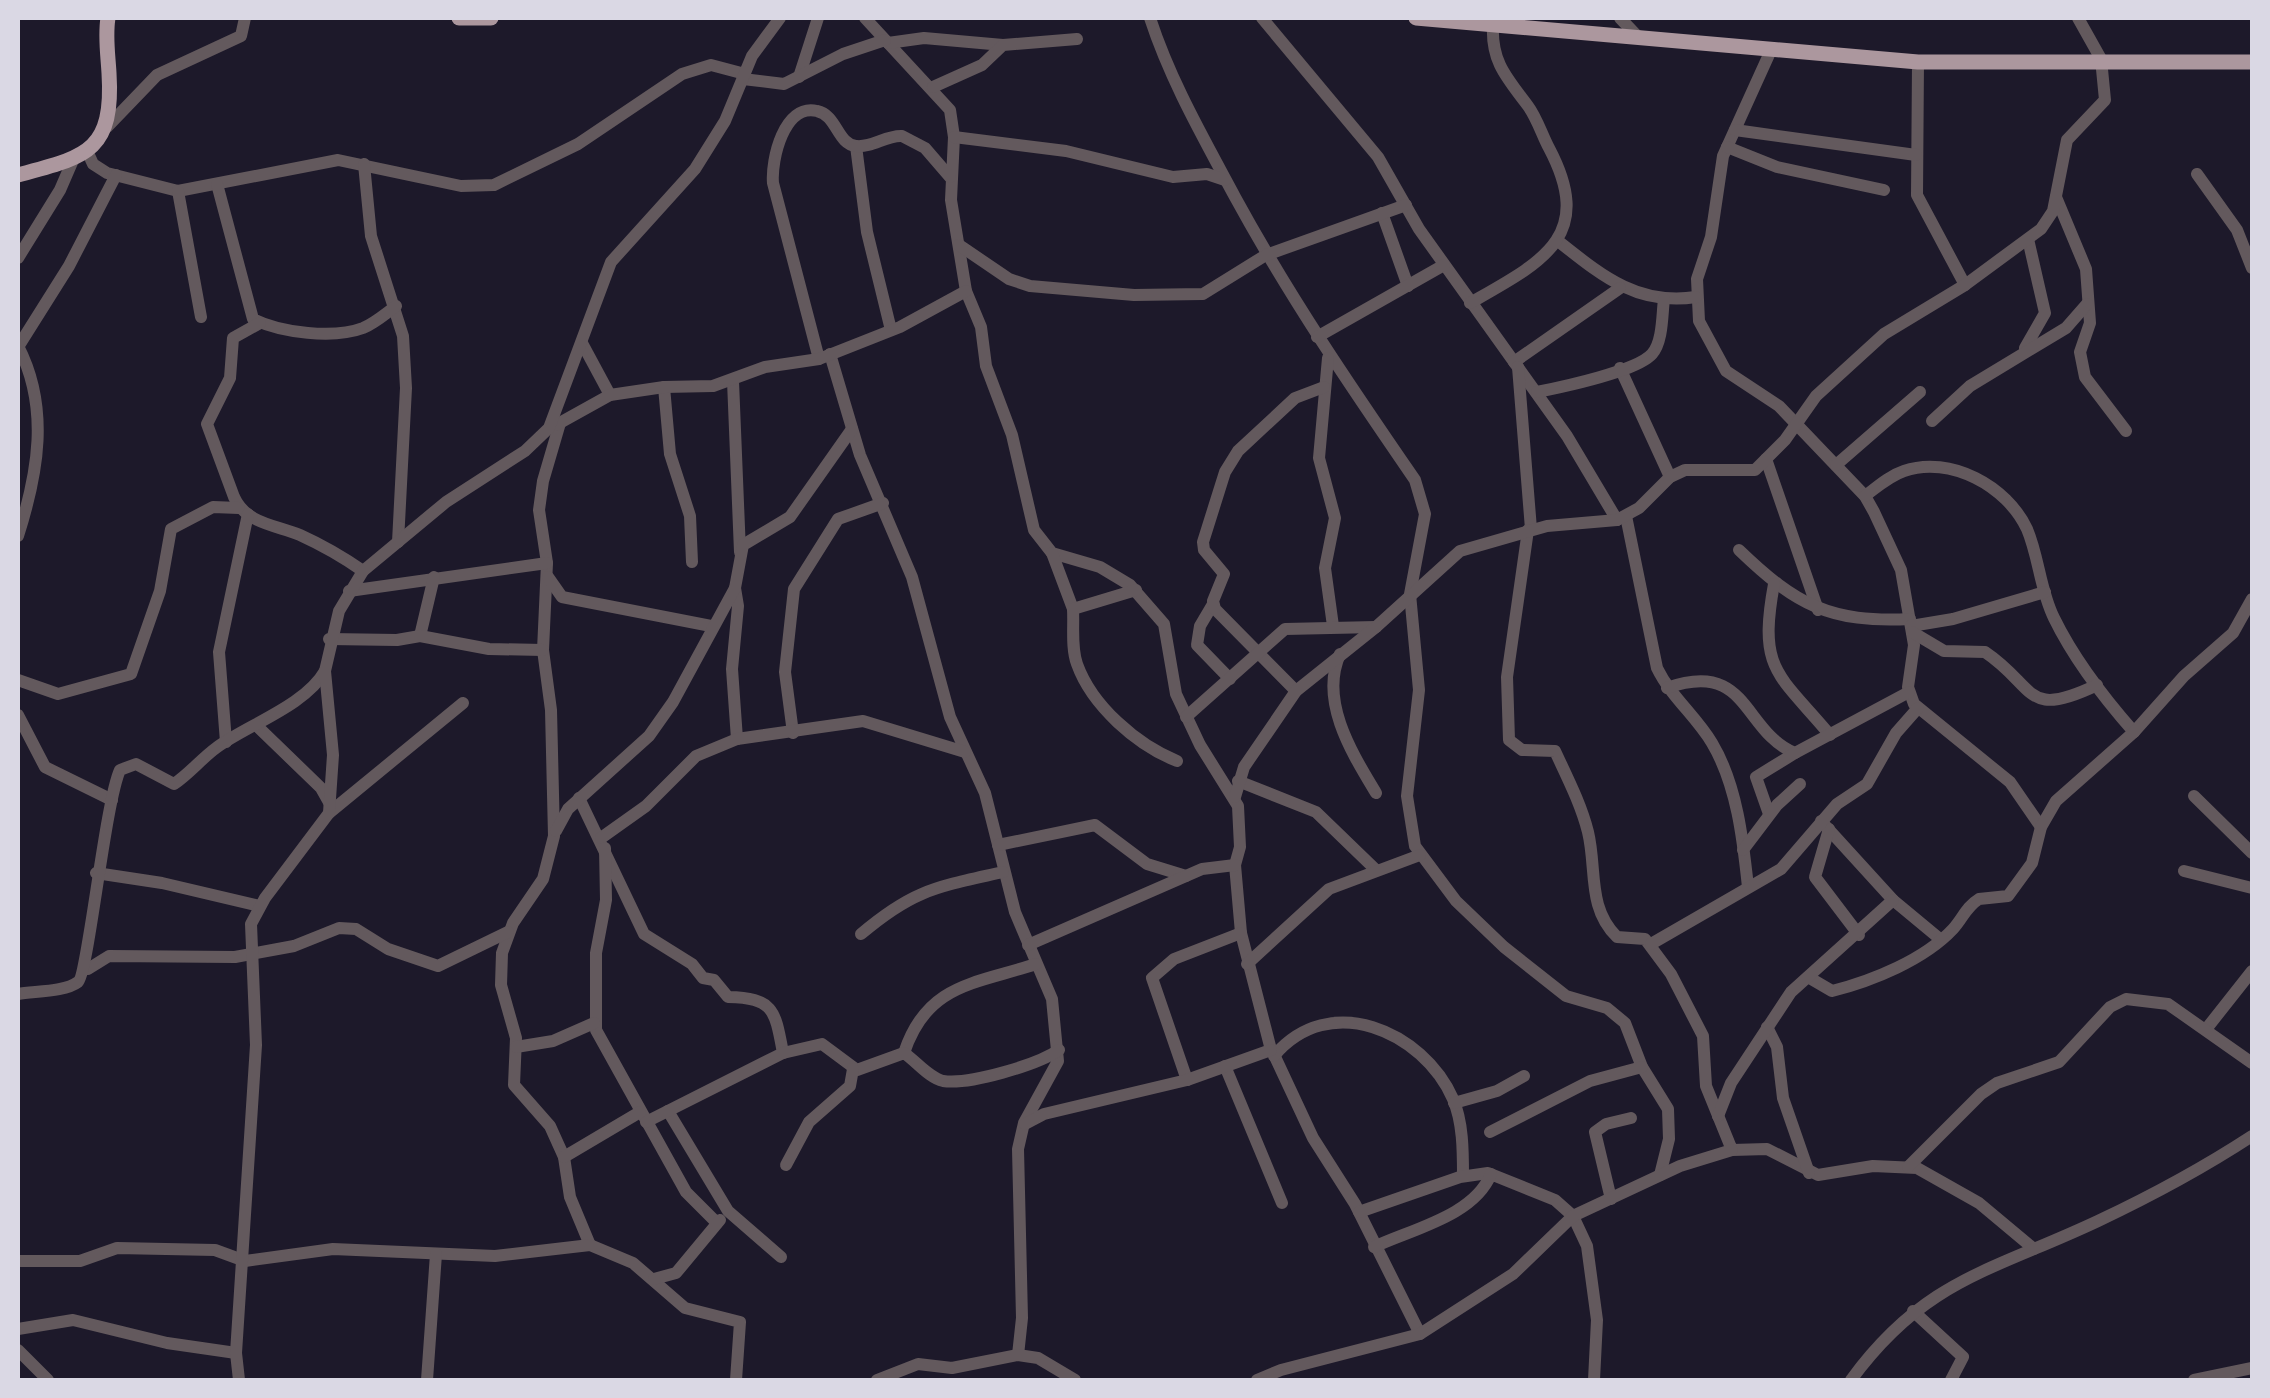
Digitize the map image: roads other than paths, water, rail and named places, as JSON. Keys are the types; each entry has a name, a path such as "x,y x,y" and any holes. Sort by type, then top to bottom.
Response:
{"main road":[{"path":"18,175 81,156 107,127 108,18"},
{"path":"459,18 492,18"},
{"path":"1416,18 1918,62 2100,58 2252,62"}],"street":[{"path":"107,127 157,75 241,36 244,18"},
{"path":"590,1245 570,1197 564,1156 550,1126 514,1085 516,1048 501,986 508,932 543,879 554,836 552,710 543,650 547,569 540,497 554,426 611,262 695,169 780,18"},
{"path":"799,77 818,18"},
{"path":"865,18 950,110 954,137 950,177 966,291 1012,435 1031,522 1052,554 1074,609 1076,662 1101,704 1156,751 1178,761"},
{"path":"1150,18 1185,108 1266,255 1328,358 1415,480 1422,499 1424,528 1410,594 1419,708 1407,796 1408,820 1420,855 1456,900 1518,958 1566,996 1608,1008 1626,1023 1642,1067 1668,1109 1669,1139 1660,1175"},
{"path":"1262,18 1378,157 1470,304 1537,392 1622,518 1657,668 1667,688 1700,725 1721,760 1748,887"},
{"path":"1620,18 1639,38"},
{"path":"1235,797 1238,781 1296,690 1376,628 1460,551 1530,530 1622,518 1670,477 1695,469 1754,470 1816,396 1884,334 1965,285 2050,220 2067,140 2104,104 2100,58 2078,18"},
{"path":"1470,304 1519,273 1558,240 1567,225 1566,185 1531,111 1498,68 1494,25"},
{"path":"18,258 81,156 116,175 178,191 315,162 364,164 461,186 494,185 578,144 650,91 682,74 711,65 772,85 799,77 843,54 886,42 924,38 1003,44 1076,39"},
{"path":"932,87 982,65 1003,44"},
{"path":"1772,48 1727,147 1696,298 1704,336 1726,371 1796,424 1865,496 1895,552 1911,626 1909,692 1918,708 2010,782 2041,827"},
{"path":"1918,62 1916,155 1922,210 1965,285"},
{"path":"950,177 926,148 902,136 856,146 845,142 825,114 803,111 790,121 774,159 774,183 824,356 912,576 942,694 985,793 1003,872 1052,999 1059,1050 1052,1078 1023,1126 1018,1149 1022,1318 1018,1356"},
{"path":"1735,130 1916,155"},
{"path":"954,137 1066,151 1173,178 1206,174 1225,180"},
{"path":"856,146 867,232 891,330"},
{"path":"1727,147 1777,166 1884,190"},
{"path":"364,164 370,236 403,336 406,388 398,542"},
{"path":"2197,174 2237,230 2252,268"},
{"path":"18,536 34,484 38,435 31,375 18,347 69,266 116,175"},
{"path":"217,184 247,306 260,322"},
{"path":"178,191 201,317"},
{"path":"2055,195 2084,262 2090,323 2080,352 2085,377 2126,431"},
{"path":"959,245 1022,284 1134,295 1203,294 1266,255 1406,205"},
{"path":"1382,213 1408,286"},
{"path":"2020,354 2039,329 2045,313 2028,238"},
{"path":"1558,240 1620,288 1664,299 1696,298"},
{"path":"1317,337 1444,265"},
{"path":"1516,364 1620,288"},
{"path":"330,809 333,755 325,671 329,639 349,591 363,571 446,502 525,452 554,426 592,401 664,387 713,386 765,367 824,356 891,330 966,291"},
{"path":"1537,392 1592,380 1654,352 1664,299"},
{"path":"1932,421 1970,386 2066,328 2087,304"},
{"path":"226,742 219,652 244,511 208,424 230,378 232,338 260,322 320,333 351,332 366,327 396,306"},
{"path":"582,343 610,395"},
{"path":"1328,358 1319,458 1334,518 1324,580 1332,626"},
{"path":"1516,364 1530,530 1507,676 1508,734 1518,749 1554,751 1586,822 1592,881 1602,914 1617,938 1639,937 1652,944 1703,1036 1706,1086 1732,1150"},
{"path":"1620,368 1670,477"},
{"path":"733,380 740,554 732,654 738,739"},
{"path":"664,387 670,454 690,516 692,562"},
{"path":"1230,678 1197,645 1200,626 1224,574 1202,542 1225,472 1238,451 1287,404 1324,387"},
{"path":"1836,465 1920,392"},
{"path":"740,554 747,541 790,517 852,430"},
{"path":"1766,459 1818,610"},
{"path":"1865,496 1912,468 1936,468 1989,484 2004,496 2026,529 2044,592 2070,648 2134,732"},
{"path":"793,734 785,672 794,590 838,518 883,503"},
{"path":"18,680 51,694 131,674 160,592 171,529 212,506 244,511 271,527 298,534 363,571"},
{"path":"1739,550 1774,584 1818,610 1911,626 1953,619 2044,592"},
{"path":"1052,554 1100,568 1136,590 1164,624 1170,670 1186,717 1235,797 1241,826 1235,865 1241,934 1273,1053 1313,1138 1358,1212 1420,1334"},
{"path":"349,591 434,577 547,569"},
{"path":"547,569 562,597 711,626"},
{"path":"420,636 434,577"},
{"path":"1774,584 1767,622 1770,660 1783,682 1830,735"},
{"path":"554,836 579,798 655,728 735,588"},
{"path":"1074,609 1136,590"},
{"path":"1808,977 1832,991 1862,984 1940,939 1968,906 1990,895 2008,896 2032,863 2041,827 2056,800 2134,732 2184,676 2233,632 2252,599"},
{"path":"1213,604 1296,690"},
{"path":"1911,626 1944,650 1985,652 2020,686 2048,702 2097,685"},
{"path":"1186,717 1286,628 1376,628"},
{"path":"329,639 397,640 420,636 489,649 543,650"},
{"path":"1340,654 1332,690 1347,743 1376,792"},
{"path":"84,973 96,874 117,775 124,767 136,764 174,784 226,742 258,726 316,684 325,671"},
{"path":"1667,688 1696,679 1723,686 1796,753"},
{"path":"1769,814 1756,777 1909,692"},
{"path":"239,1380 236,1353 245,1261 256,1016 252,924 260,906 330,809 463,703"},
{"path":"1652,944 1781,868 1867,784 1896,734 1918,708"},
{"path":"18,716 45,767 112,800"},
{"path":"603,843 696,756 738,739 867,722 965,752"},
{"path":"258,726 320,788 330,809"},
{"path":"1238,781 1316,812 1376,870"},
{"path":"1743,850 1769,814 1800,784"},
{"path":"2194,796 2252,853"},
{"path":"579,798 644,934 692,964 703,978 714,980 728,997 753,996 768,1006 777,1020 783,1053"},
{"path":"1825,825 1893,900 1940,939"},
{"path":"1825,825 1814,876 1859,935"},
{"path":"998,845 1095,826 1146,864 1186,876"},
{"path":"603,843 606,900 596,952 594,1023 686,1192 717,1223"},
{"path":"1247,964 1330,889 1420,855"},
{"path":"1028,945 1210,866 1235,865"},
{"path":"2184,871 2252,888"},
{"path":"861,934 901,901 924,890 1003,872"},
{"path":"96,874 162,883 260,906"},
{"path":"1718,1116 1731,1083 1791,992 1859,935 1893,900"},
{"path":"18,994 75,984 94,962 109,956 251,954 294,946 311,936 348,928 388,949 438,966 508,932"},
{"path":"1186,1080 1152,986 1154,973 1195,949 1241,934"},
{"path":"564,1156 643,1117 668,1111 783,1053 829,1045 853,1069 871,1068 904,1053 924,1014 954,988 1036,964"},
{"path":"2207,1028 2252,972"},
{"path":"1908,1167 1980,1094 2059,1062 2110,1007 2126,999 2168,1004 2207,1028 2252,1064"},
{"path":"516,1048 566,1036 594,1023"},
{"path":"1023,1126 1044,1114 1186,1080 1273,1053 1316,1029 1376,1024 1406,1042 1438,1075 1454,1102 1464,1176"},
{"path":"1767,1027 1777,1048 1783,1098 1808,1172"},
{"path":"904,1053 935,1078 948,1081 1011,1070 1059,1050"},
{"path":"1225,1066 1282,1203"},
{"path":"1490,1132 1590,1081 1642,1067"},
{"path":"786,1165 808,1122 850,1086 853,1069"},
{"path":"1454,1102 1496,1092 1524,1076"},
{"path":"668,1111 728,1211 781,1257"},
{"path":"1612,1199 1594,1132 1606,1124 1632,1118"},
{"path":"1851,1380 1913,1311 1961,1279 2204,1167 2252,1136"},
{"path":"1257,1380 1281,1370 1420,1334 1513,1274 1573,1216 1660,1175 1732,1150 1767,1149 1808,1172 1908,1167 1980,1203 2034,1248"},
{"path":"1358,1212 1464,1176 1490,1174 1548,1194 1573,1216 1590,1262 1597,1320 1594,1380"},
{"path":"1374,1246 1467,1204 1490,1174"},
{"path":"654,1279 676,1273 728,1211"},
{"path":"18,1261 80,1261 117,1248 215,1250 245,1261 333,1249 495,1256 590,1245 620,1255 685,1308 742,1324 736,1380"},
{"path":"427,1380 436,1254"},
{"path":"1913,1311 1963,1358 1951,1380"},
{"path":"18,1330 73,1320 167,1343 236,1353"},
{"path":"18,1350 48,1380"},
{"path":"877,1380 918,1364 952,1368 1018,1356 1038,1358 1075,1380"},
{"path":"2194,1380 2252,1368"}]}
